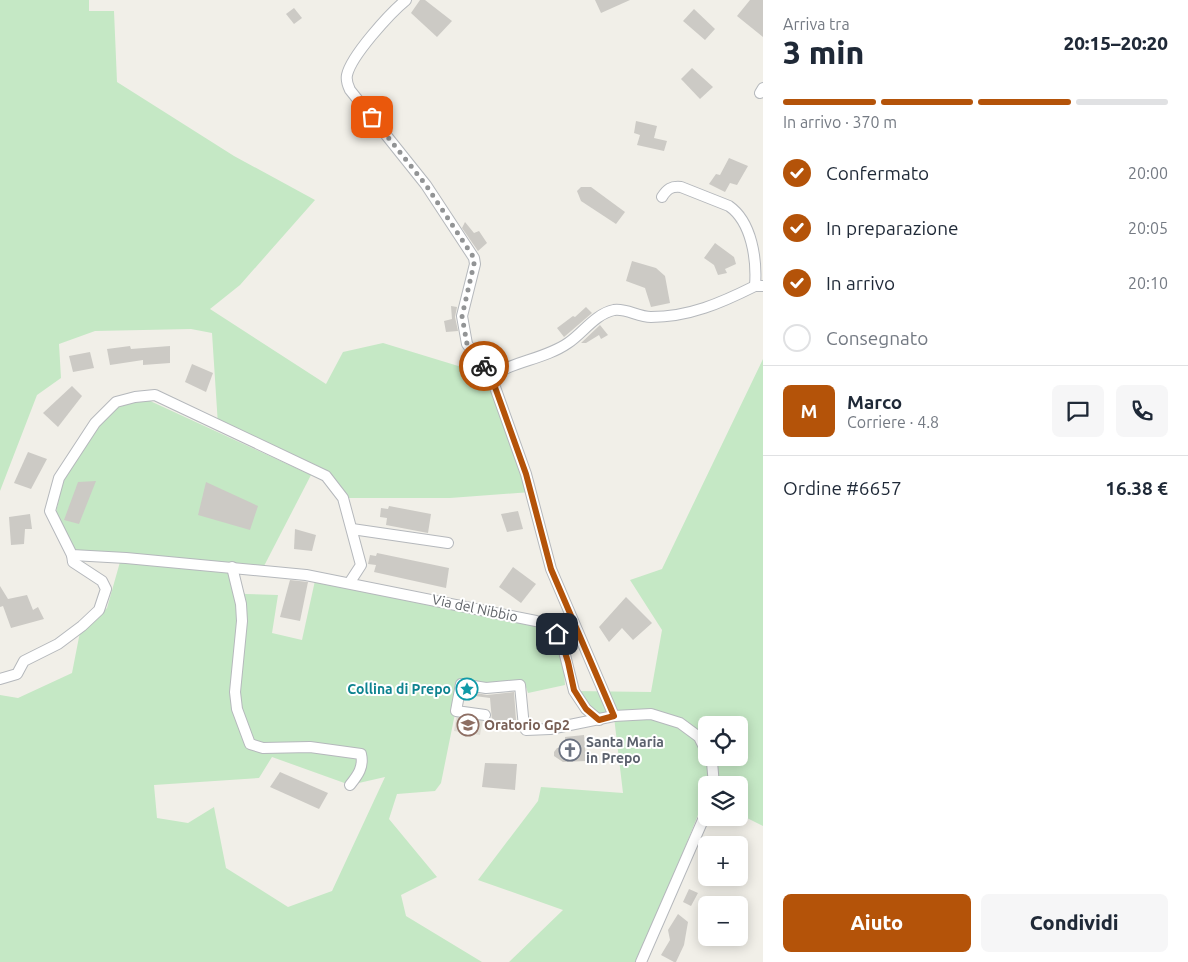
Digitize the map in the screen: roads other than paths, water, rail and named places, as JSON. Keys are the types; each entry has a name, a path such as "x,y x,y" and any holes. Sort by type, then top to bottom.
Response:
{"street":[{"path":"406,0 371,36 350,68 347,76 350,90 426,185 474,258 462,316 467,344 491,376 526,474 551,569 614,716"},
{"path":"491,376 499,371 568,344 599,317 611,311 621,309 642,317 670,317 711,307 759,286 753,247 740,216 734,210 729,206 681,187 673,186 666,190 662,198"},
{"path":"0,679 17,674 24,661 58,644 99,610 106,589 102,581 73,562 72,555 50,511 59,478 95,422 116,402 135,397 155,395 326,476 343,498 361,565 350,582"},
{"path":"352,529 448,543"},
{"name":"Via del Nibbio","path":"72,555 232,567 306,575 350,582 552,626 562,643 574,690 586,709 599,720"},
{"path":"232,567 241,604 242,621 235,692 237,709 250,744 263,748 310,747 360,754 362,762 360,771 350,785"},
{"path":"485,715 456,711 461,684 486,688 520,685 524,727 526,730 550,729 614,716 651,714 680,723 698,736"},
{"path":"640,962 700,826"}],"place":[{"name":"Collina di Prepo","path":"467,689"},
{"name":"Oratorio Gp2","path":"468,725"},
{"name":"Santa Maria in Prepo","path":"570,750"}]}
